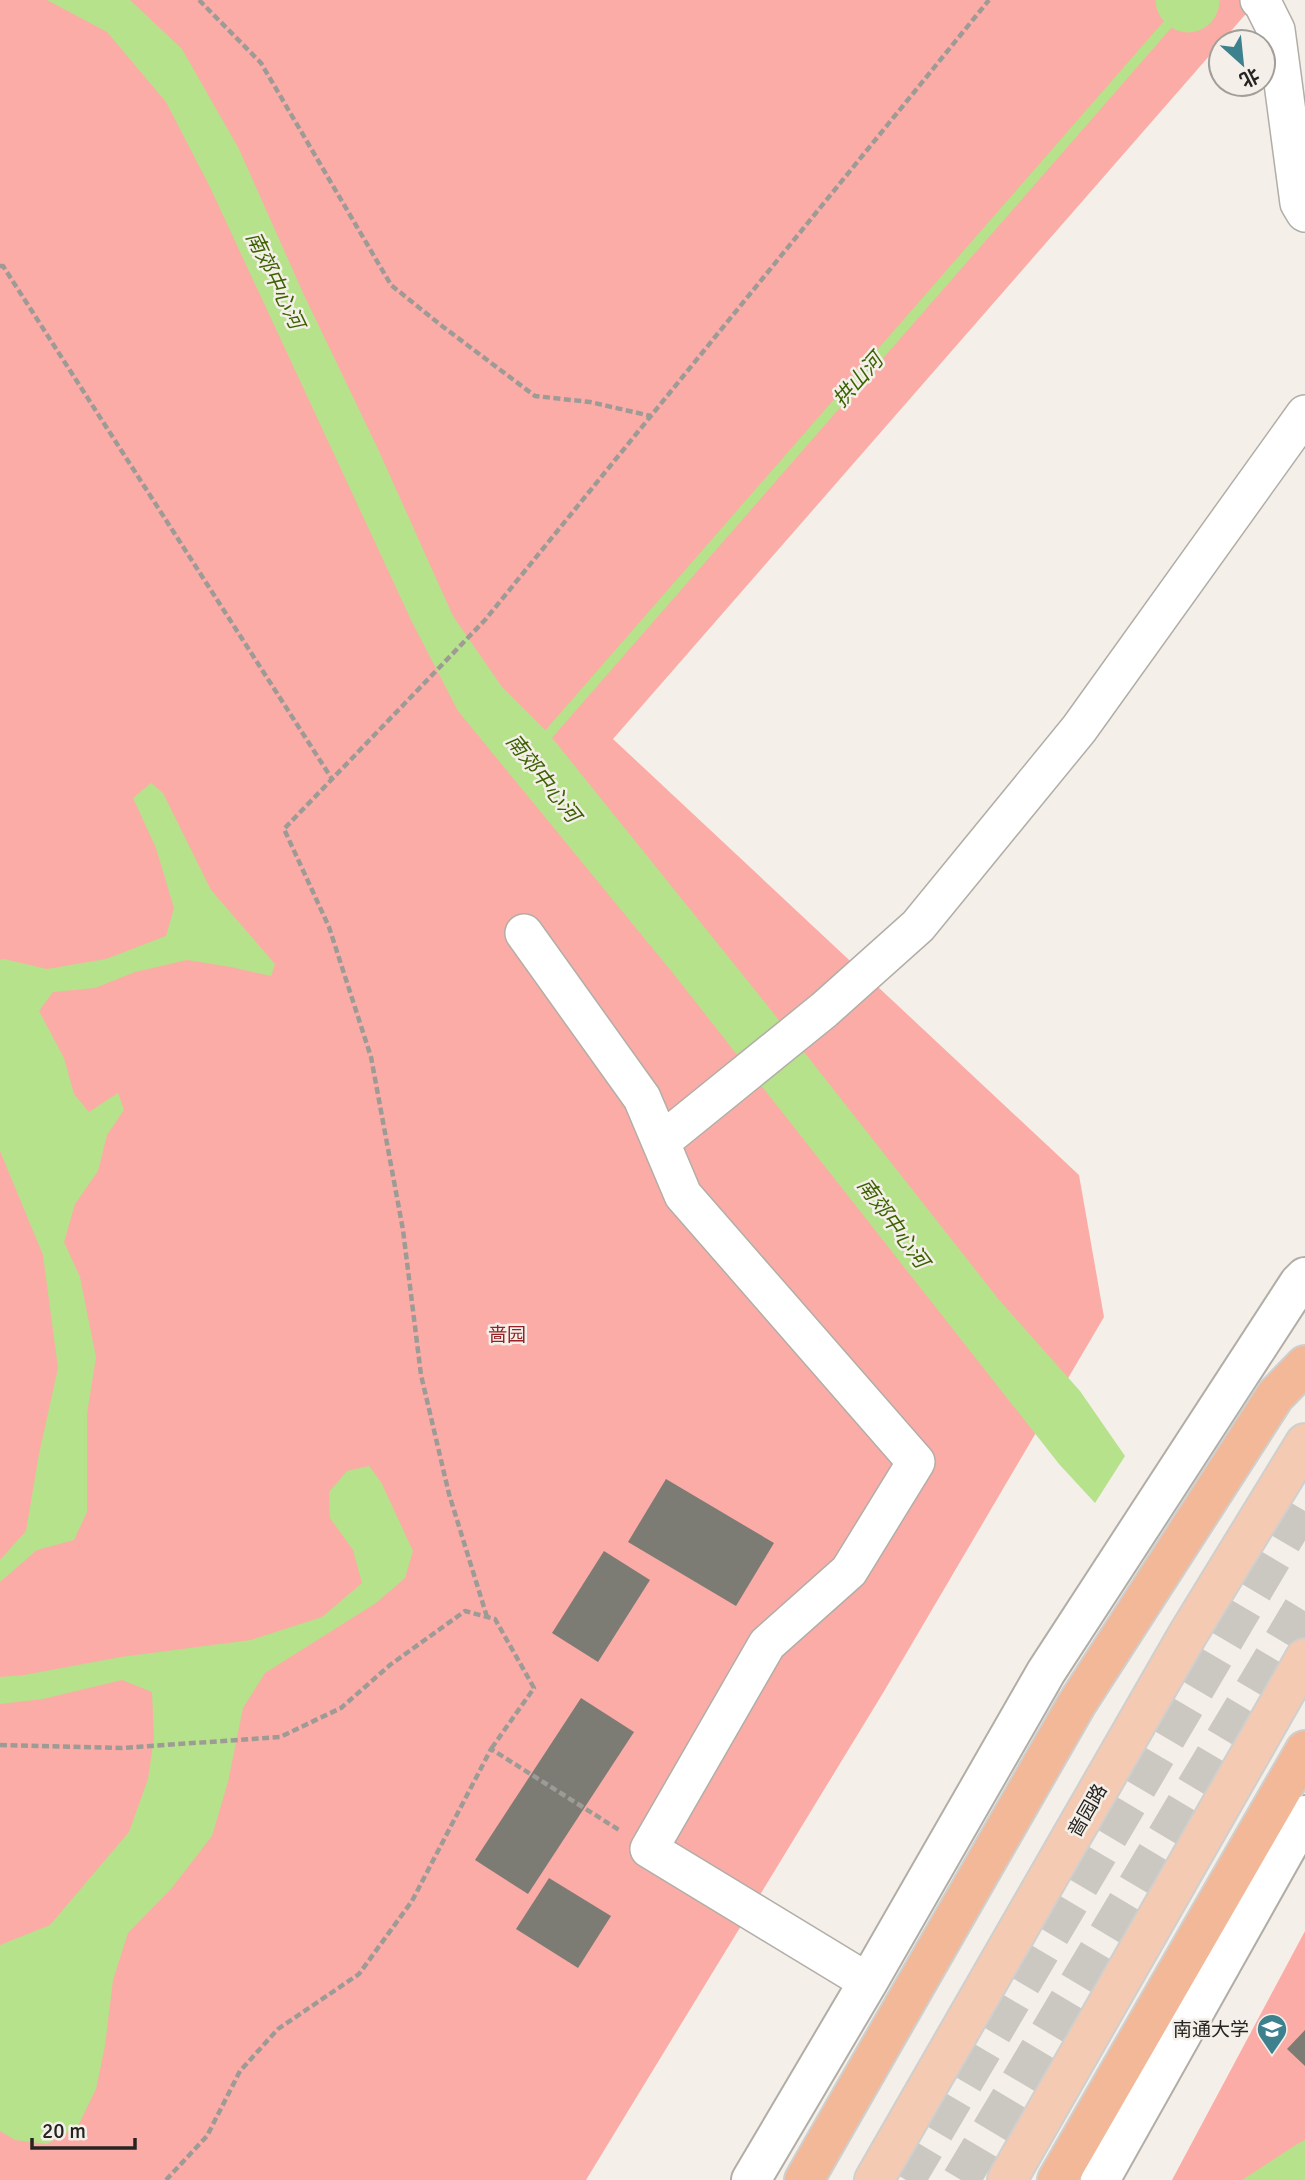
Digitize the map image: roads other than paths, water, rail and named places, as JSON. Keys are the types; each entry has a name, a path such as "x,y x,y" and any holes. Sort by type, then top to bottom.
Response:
{"highway":[{"path":"804,2180 1076,1705 1275,1396 1305,1366"},
{"path":"1057,2180 1305,1750"}],"main road":[{"name":"啬园路","path":"874,2180 1188,1634 1305,1444"},
{"path":"1007,2180 1305,1658"}],"street":[{"path":"1261,2 1276,30 1299,203 1305,213"},
{"path":"661,1142 824,1010 918,926 1071,739 1305,414"},
{"path":"524,933 642,1098 683,1195 916,1462 849,1571 768,1644 649,1849 868,1982"},
{"path":"751,2180 1046,1672 1305,1277"},
{"path":"1100,2180 1305,1815"}],"water":[{"name":"南郊中心河","path":"47,0 130,0 182,49 239,149 453,616 502,687 549,734 1000,1301 1080,1391 1125,1456 1095,1503 1059,1464 672,972 458,711 412,622 209,185 166,102 107,32"},
{"path":"151,783 163,793 211,890 275,964 271,976 187,960 135,972 95,988 53,992 39,1011 64,1058 74,1094 89,1112 118,1093 124,1110 107,1135 98,1171 75,1204 64,1242 80,1277 96,1357 87,1414 87,1512 74,1540 37,1550 0,1582 0,1560 26,1531 58,1368 43,1255 0,1151 0,960 47,969 106,959 166,936 174,908 156,848 133,798"},
{"path":"369,1466 381,1482 413,1551 405,1578 376,1603 265,1673 243,1708 228,1782 212,1836 171,1889 128,1933 113,1980 105,2046 96,2089 78,2126 47,2144 15,2140 0,2131 0,1945 50,1925 129,1832 148,1779 154,1738 152,1692 122,1680 43,1699 0,1704 0,1677 121,1657 251,1640 322,1617 362,1583 353,1550 330,1518 329,1492 347,1471"},
{"path":"1305,2140 1305,2180 1242,2180 1299,2143"}],"waterway":[{"name":"拱山河","path":"540,744 1189,0"}],"tunnel":[{"path":"906,2180 1305,1503"},
{"path":"961,2180 1305,1604"}],"place":[{"name":"南通大学","path":"1272,2056"}],"park label":[{"name":"啬园","path":"507,1334"}]}
